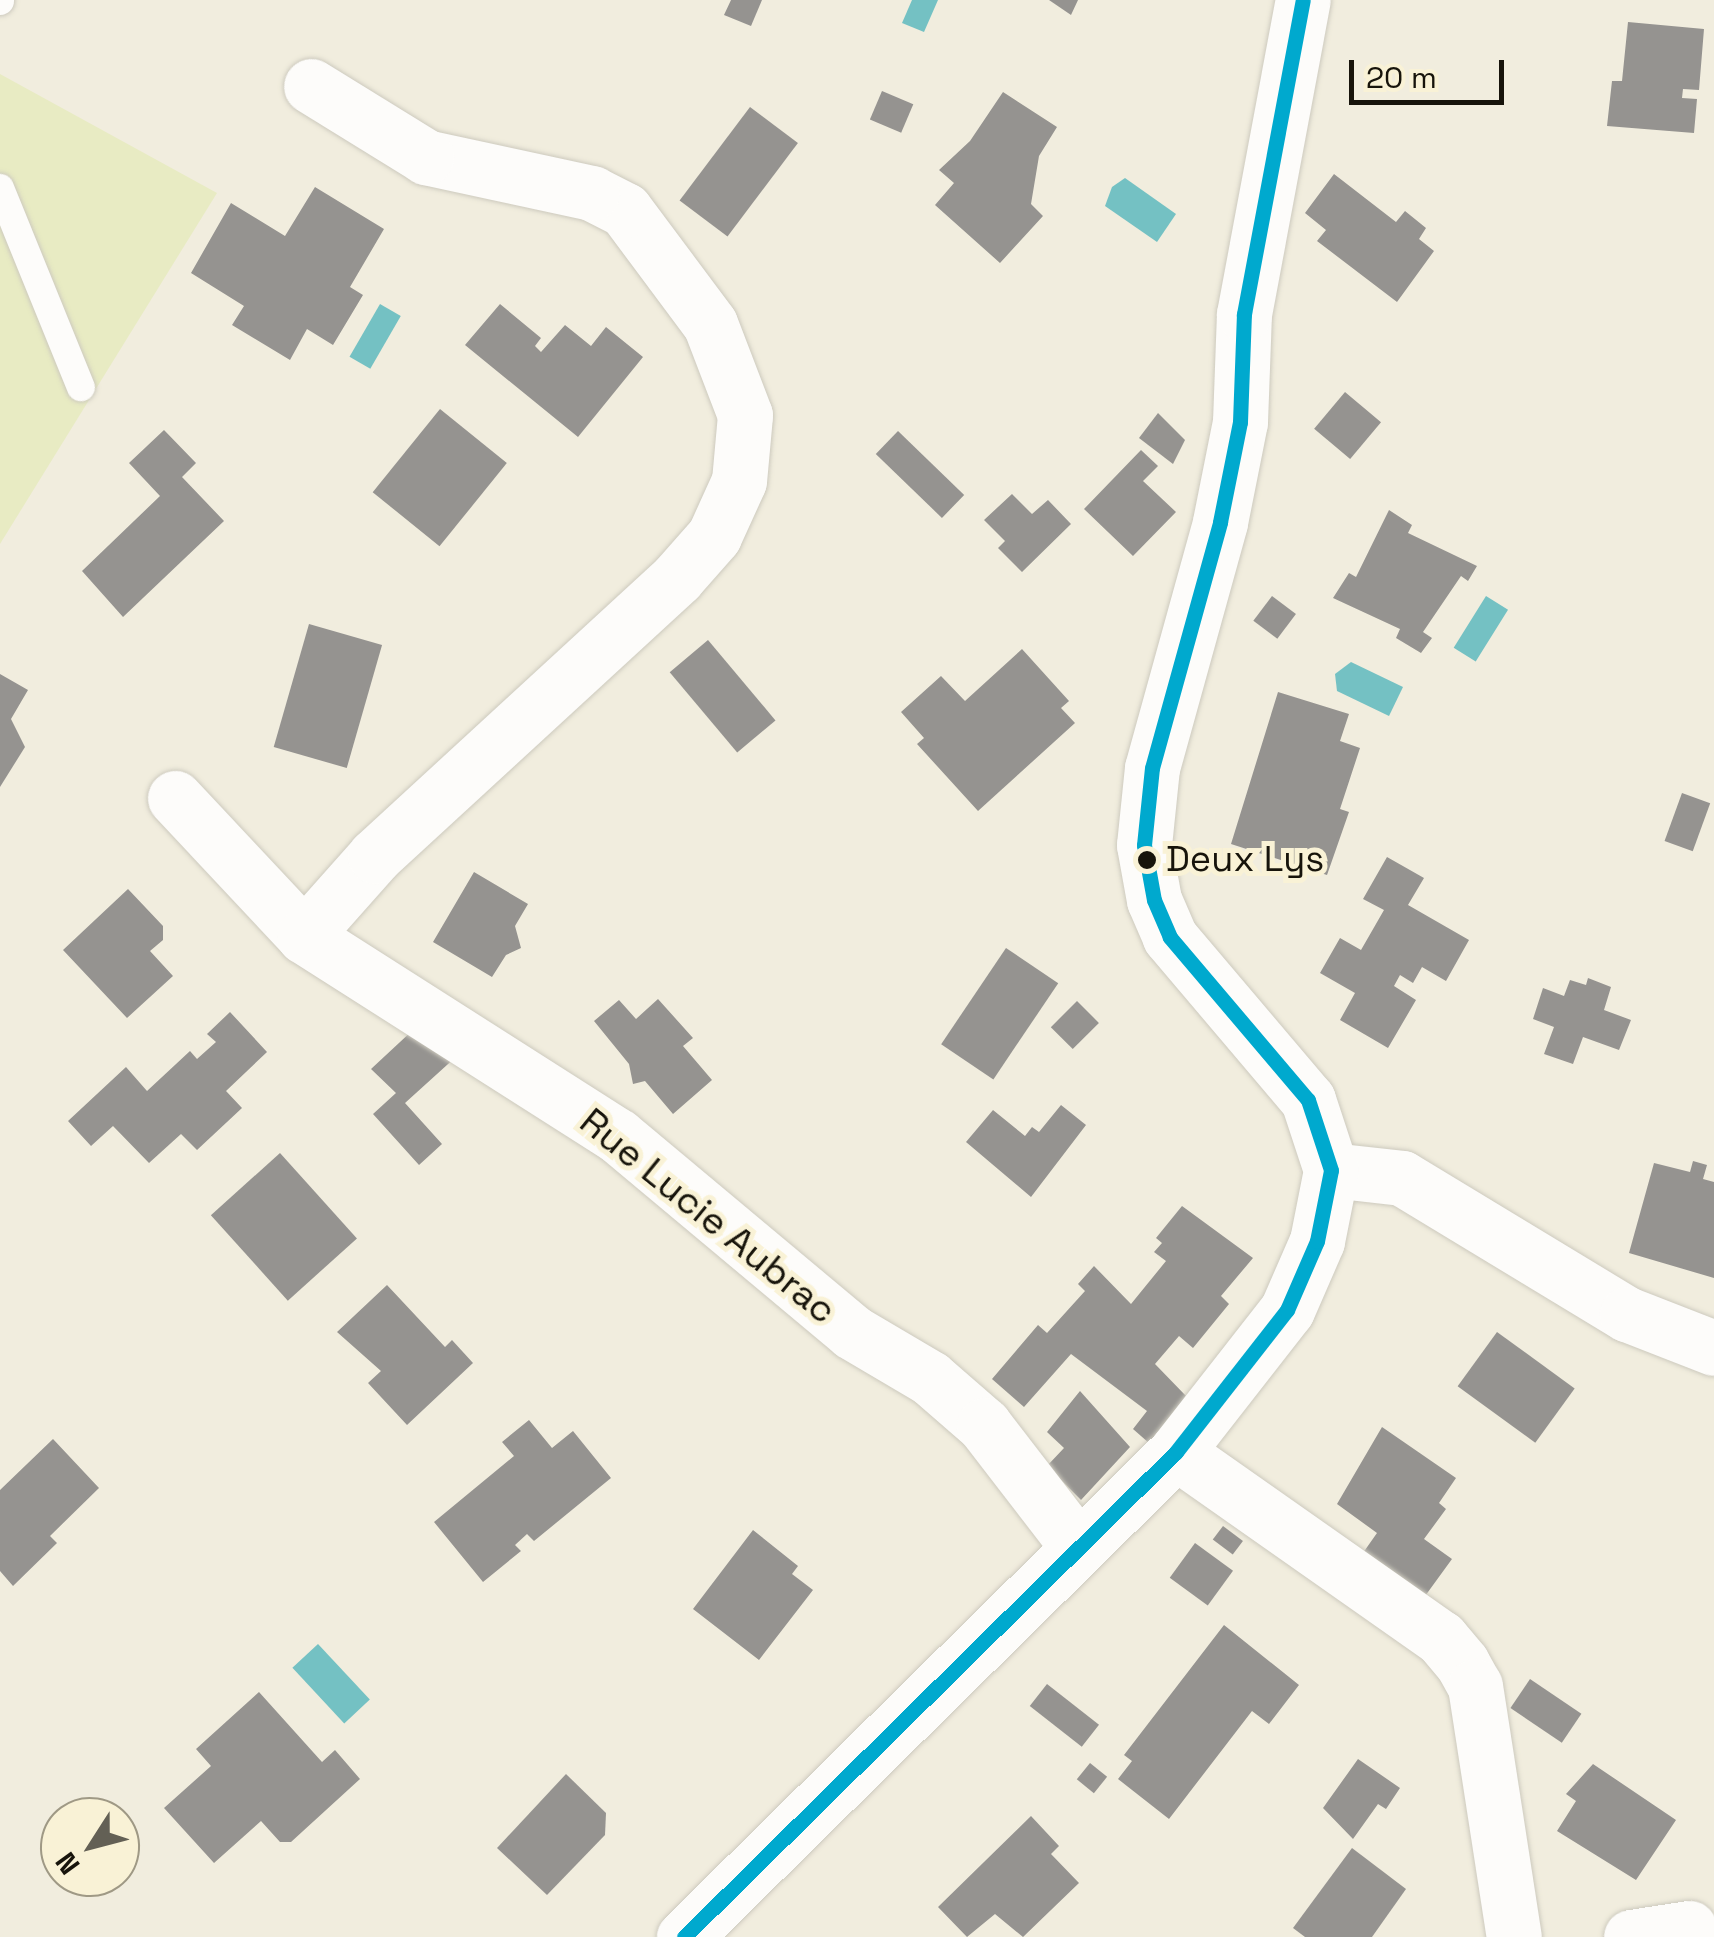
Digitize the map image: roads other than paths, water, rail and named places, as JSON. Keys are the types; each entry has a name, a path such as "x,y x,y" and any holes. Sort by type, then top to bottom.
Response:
{"street":[{"path":"684,1937 1176,1452 1287,1310 1317,1241 1331,1170 1308,1100 1170,937 1154,900 1144,845 1152,768 1220,522 1240,422 1244,314 1303,0"},
{"path":"304,936 374,856 677,578 714,536 739,480 745,415 710,324 625,210 592,193 426,157 311,86"},
{"name":"Rue Lucie Aubrac","path":"174,798 304,936 618,1136 852,1332 930,1378 984,1425 1078,1547"},
{"path":"1331,1170 1402,1178 1627,1314 1714,1348"},
{"path":"1176,1452 1441,1638 1462,1662 1476,1686 1514,1937"},
{"path":"1631,1937 1689,1928"}],"lane":[{"path":"0,188 81,387"}],"water":[{"path":"912,0 938,0 924,32 902,23"},
{"path":"1125,178 1176,214 1157,242 1105,206 1112,187"},
{"path":"380,304 401,316 370,369 350,357"},
{"path":"1486,596 1508,610 1476,662 1454,648"},
{"path":"1351,662 1403,687 1389,716 1337,691 1335,674"},
{"path":"318,1644 370,1700 344,1723 292,1668"}],"place":[{"name":"Deux Lys","path":"1147,860"}]}
